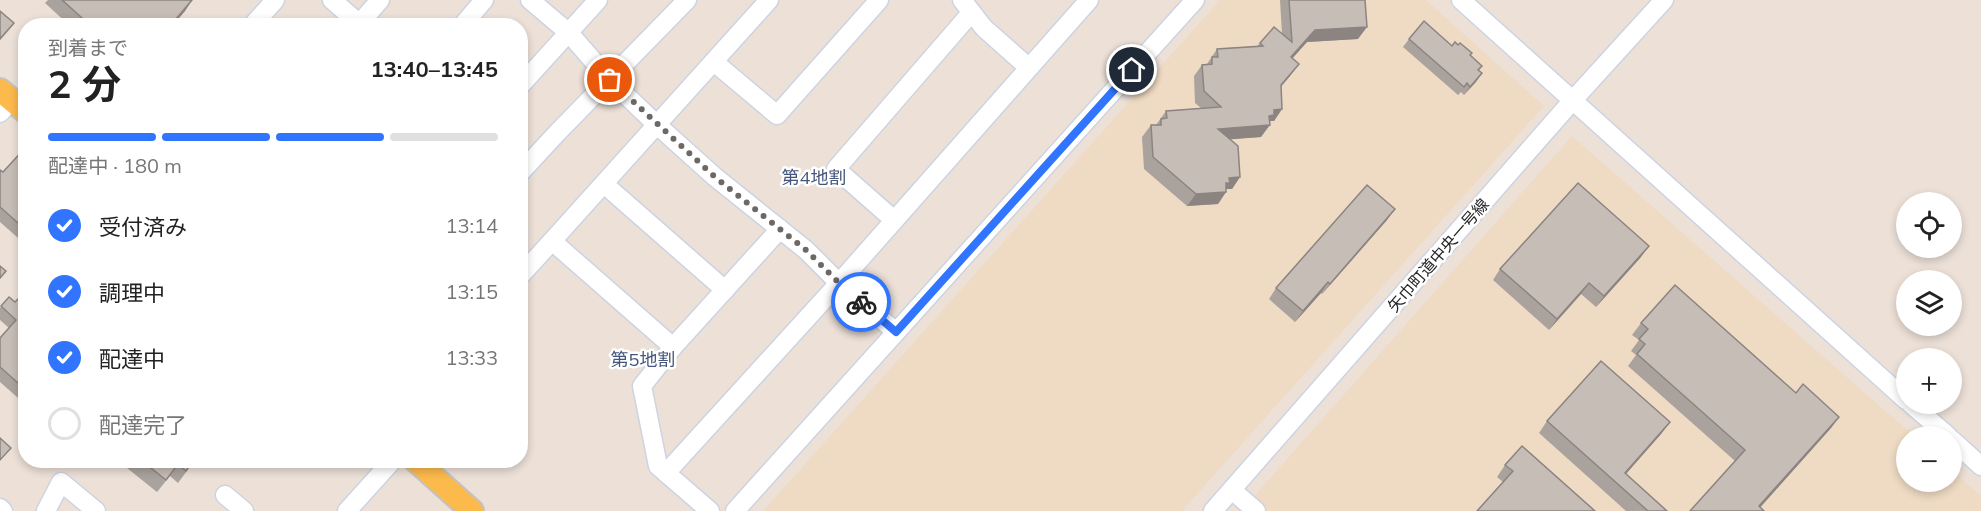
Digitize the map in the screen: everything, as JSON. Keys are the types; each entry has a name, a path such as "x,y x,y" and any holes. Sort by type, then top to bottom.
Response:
{"main road":[{"path":"424,468 472,511"}],"street":[{"path":"259,18 275,0"},
{"path":"332,0 353,18"},
{"path":"366,18 380,0"},
{"path":"469,18 484,0"},
{"path":"530,0 569,33 610,80 656,124 715,177 806,250 839,283 896,332"},
{"path":"528,77 598,0"},
{"path":"528,164 687,0"},
{"path":"528,267 769,0"},
{"path":"714,62 777,115 879,0"},
{"path":"666,473 839,283 1089,0"},
{"path":"735,511 1195,0"},
{"path":"1461,0 1896,391"},
{"name":"矢巾町道中央一号線","path":"1214,511 1573,100 1664,0"},
{"path":"894,220 836,169 966,7 984,28 1028,67"},
{"path":"604,184 725,290"},
{"path":"710,511 658,466 642,386 673,347 780,229"},
{"path":"552,241 673,347"},
{"path":"1923,414 1936,426"},
{"path":"1962,449 1981,466"},
{"path":"348,511 386,468"},
{"path":"46,511 61,482 96,511"},
{"path":"1232,490 1256,511"},
{"path":"225,495 244,511"}],"shaded area":[{"path":"1220,0 1426,0 1544,106 1182,511 763,511"},
{"path":"1572,136 1903,426 1896,426 1896,492 1962,492 1962,479 1981,496 1981,511 1241,511"}],"building":[{"path":"62,0 192,0 177,18 82,18"},
{"path":"1289,0 1365,0 1367,27 1315,30 1291,57 1299,64 1281,85 1282,109 1274,110 1274,115 1269,116 1270,125 1218,129 1238,146 1240,177 1229,178 1230,183 1226,183 1226,192 1196,194 1153,157 1151,125 1161,125 1161,119 1167,118 1166,111 1221,107 1204,91 1202,65 1212,64 1212,57 1218,57 1217,49 1263,46 1260,43 1274,27 1292,42"},
{"path":"0,11 14,23 0,39"},
{"path":"1424,21 1452,46 1455,42 1458,45 1460,43 1482,66 1478,70 1482,73 1470,87 1467,83 1464,87 1409,39"},
{"path":"18,156 18,223 0,207 0,170 3,172"},
{"path":"1578,183 1649,246 1604,296 1589,283 1557,319 1500,269"},
{"path":"1367,185 1395,209 1330,284 1328,282 1303,311 1276,288"},
{"path":"0,266 6,271 0,278"},
{"path":"1675,285 1796,393 1803,384 1839,417 1759,506 1764,511 1690,511 1745,450 1637,354 1645,344 1639,339 1648,329 1641,323"},
{"path":"9,297 15,302 18,299 18,383 0,367 0,338 16,320 1,306"},
{"path":"1601,361 1670,422 1625,473 1667,511 1648,511 1547,421"},
{"path":"0,438 11,448 0,460"},
{"path":"1522,446 1595,511 1477,511 1513,471 1505,465"},
{"path":"151,468 175,468 166,480"}],"way so far":[{"path":"610,80 715,177 806,250 861,302"}],"district":[{"name":"第4地割","path":"814,178"},
{"name":"第5地割","path":"643,360"}],"route":[{"path":"861,302 896,332 1132,70"}]}
